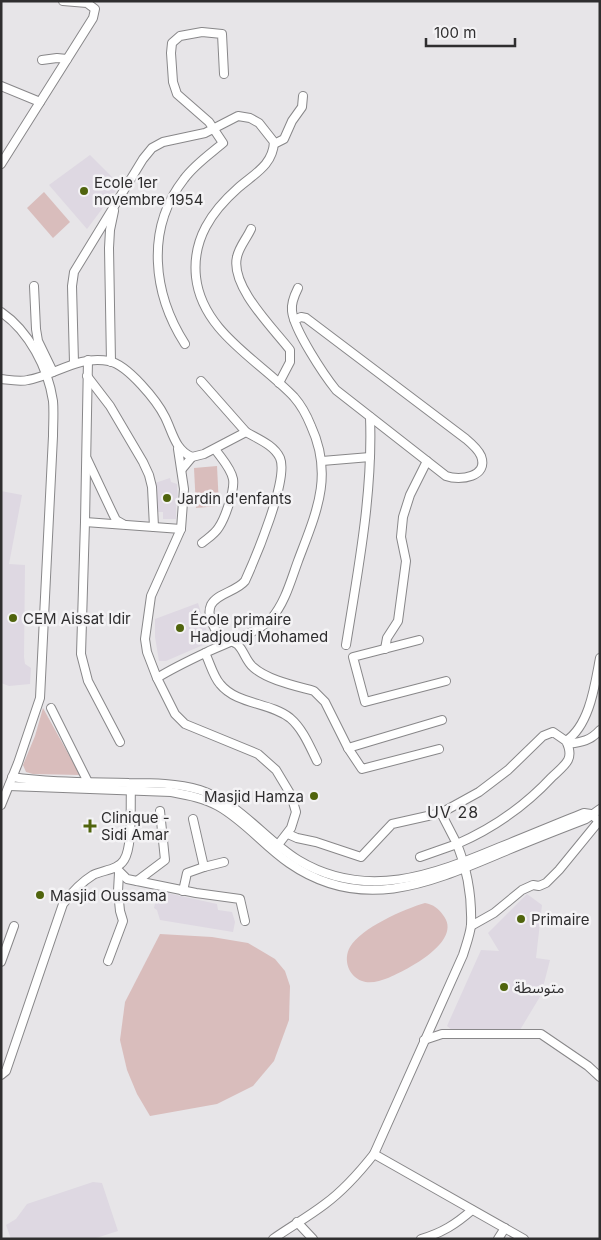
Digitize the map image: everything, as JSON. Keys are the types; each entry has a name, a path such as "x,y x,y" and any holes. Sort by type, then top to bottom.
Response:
{"street":[{"path":"1,164 95,13 95,3 63,1"},
{"path":"185,344 171,319 163,298 159,280 158,240 164,218 182,180 223,143 214,128 174,89 170,53 172,43 180,36 202,32 222,34 224,74"},
{"path":"42,60 66,59"},
{"path":"1,86 40,102"},
{"path":"274,144 284,139 292,121 302,107 303,96"},
{"path":"74,363 72,286 74,272 143,159 152,148 163,142 193,136 238,116 250,118 259,123 268,133 274,144 271,157 210,219 202,236 198,252 196,276 202,300 217,324 242,351 295,398 308,418 319,443 322,461 321,490 318,506 287,589 270,620 157,678"},
{"path":"111,362 109,248 110,230 116,201"},
{"path":"252,229 236,259 238,272 246,294 290,350 290,362 279,383"},
{"path":"1,805 40,698 53,403 50,373 38,341 36,330 34,286"},
{"path":"294,320 306,318 466,438 480,454 482,466 479,472 472,477 454,479 446,476 336,390 299,332 294,320 292,310 298,288"},
{"path":"1,312 28,338 50,373"},
{"path":"88,360 81,654 88,682 120,742"},
{"path":"1,379 26,381 74,363 88,360 111,362 126,371 150,396 165,417 178,447 182,469 184,488 181,529 151,596 145,639 147,652 157,678 175,714 185,724 258,754 276,770 291,795 296,812 288,834 276,847"},
{"path":"88,376 110,406 149,475 152,487 154,527"},
{"path":"201,381 246,432 268,444 280,459 281,478 268,521 245,581 239,588 218,598 212,603 210,608 209,614 217,632 230,642 238,645 253,667 262,674 314,691 320,696 325,702 348,748 362,769 439,749"},
{"path":"346,645 361,553 370,457 370,417"},
{"path":"182,469 192,457 246,432"},
{"path":"178,447 192,457"},
{"path":"202,542 212,536 219,528 233,487 230,471 215,448"},
{"path":"86,457 116,520 123,524"},
{"path":"322,461 370,457"},
{"path":"385,648 387,638 398,621 406,561 401,537 403,517 410,495 427,461"},
{"path":"85,522 181,529"},
{"path":"420,640 353,657 365,702 446,681"},
{"path":"205,653 219,683 228,692 290,718 300,729 317,761"},
{"path":"567,743 578,732 592,698 600,658"},
{"path":"51,708 88,782"},
{"path":"348,748 442,720"},
{"path":"567,743 586,741 600,730"},
{"path":"288,834 361,857 392,824 402,818 440,813 448,804 479,792 490,779 527,746 543,736 553,732 567,743 570,754 568,760 521,802 507,818 457,844 430,851 420,857"},
{"path":"12,777 29,780 174,784 210,794 245,816 276,847"},
{"path":"108,961 123,921 118,891 118,870 129,848 132,783"},
{"path":"9,786 171,792 218,806 276,847 316,869 336,876 365,882 420,876 465,865 584,813 591,814 600,822 546,883 539,886 533,885 522,890 494,913 471,926"},
{"path":"591,814 600,809"},
{"path":"137,881 165,860 160,811"},
{"path":"273,1239 324,1205 342,1190 374,1154 464,955 471,926 465,865 457,844 440,813"},
{"path":"193,819 204,867"},
{"path":"184,891 187,873 224,862"},
{"path":"118,870 127,879 184,891 240,899 245,921"},
{"path":"1,1074 6,1071 63,904 80,884 101,872 118,870"},
{"path":"1,962 14,926"},
{"path":"424,1040 442,1034 541,1034 600,1076"},
{"path":"374,1154 524,1239"},
{"path":"421,1239 436,1235 454,1226 472,1210"},
{"path":"297,1222 312,1239"},
{"path":"498,1239 504,1228"}],"shaded area":[{"name":"Ecole 1er novembre 1954","path":"90,155 120,185 87,229 49,185"},
{"path":"44,192 70,222 53,238 27,208"},
{"path":"217,466 219,506 196,508 194,468"},
{"name":"Jardin d'enfants","path":"170,478 171,482 177,484 178,505 176,506 176,519 163,519 163,512 157,512 155,483"},
{"name":"CEM Aissat Idir","path":"1,491 22,495 9,564 25,565 24,657 25,664 31,668 30,684 9,686 1,683"},
{"name":"École primaire Hadjoudj Mohamed","path":"198,603 210,642 166,661 159,661 155,637 155,619"},
{"path":"43,708 80,775 33,774 26,772 23,765 35,736"},
{"path":"158,891 217,904 218,910 232,912 235,922 233,932 160,920 157,910 154,908"},
{"name":"متوسطة","path":"527,894 542,905 536,958 550,960 541,995 520,1030 453,1031 447,1026 481,950 499,951 488,933"},
{"path":"425,903 439,910 447,925 446,935 440,944 431,953 397,974 375,982 365,982 357,979 350,971 347,962 350,947 356,940 363,933 384,920"},
{"path":"160,934 212,937 248,943 275,959 285,971 290,986 289,1020 274,1061 253,1086 217,1104 150,1116 137,1094 127,1070 120,1040 125,1002"},
{"path":"93,1182 102,1183 118,1231 93,1239 11,1239 6,1225 16,1219 27,1204"}],"place":[{"name":"Ecole 1er novembre 1954","path":"84,191"},
{"name":"Jardin d'enfants","path":"167,498"},
{"name":"CEM Aissat Idir","path":"13,618"},
{"name":"École primaire Hadjoudj Mohamed","path":"180,628"},
{"name":"Masjid Hamza","path":"314,796"},
{"name":"Clinique - Sidi Amar","path":"90,826"},
{"name":"Masjid Oussama","path":"40,895"},
{"name":"Primaire","path":"521,919"},
{"name":"متوسطة","path":"504,987"}],"district":[{"name":"UV 28","path":"453,812"}]}
